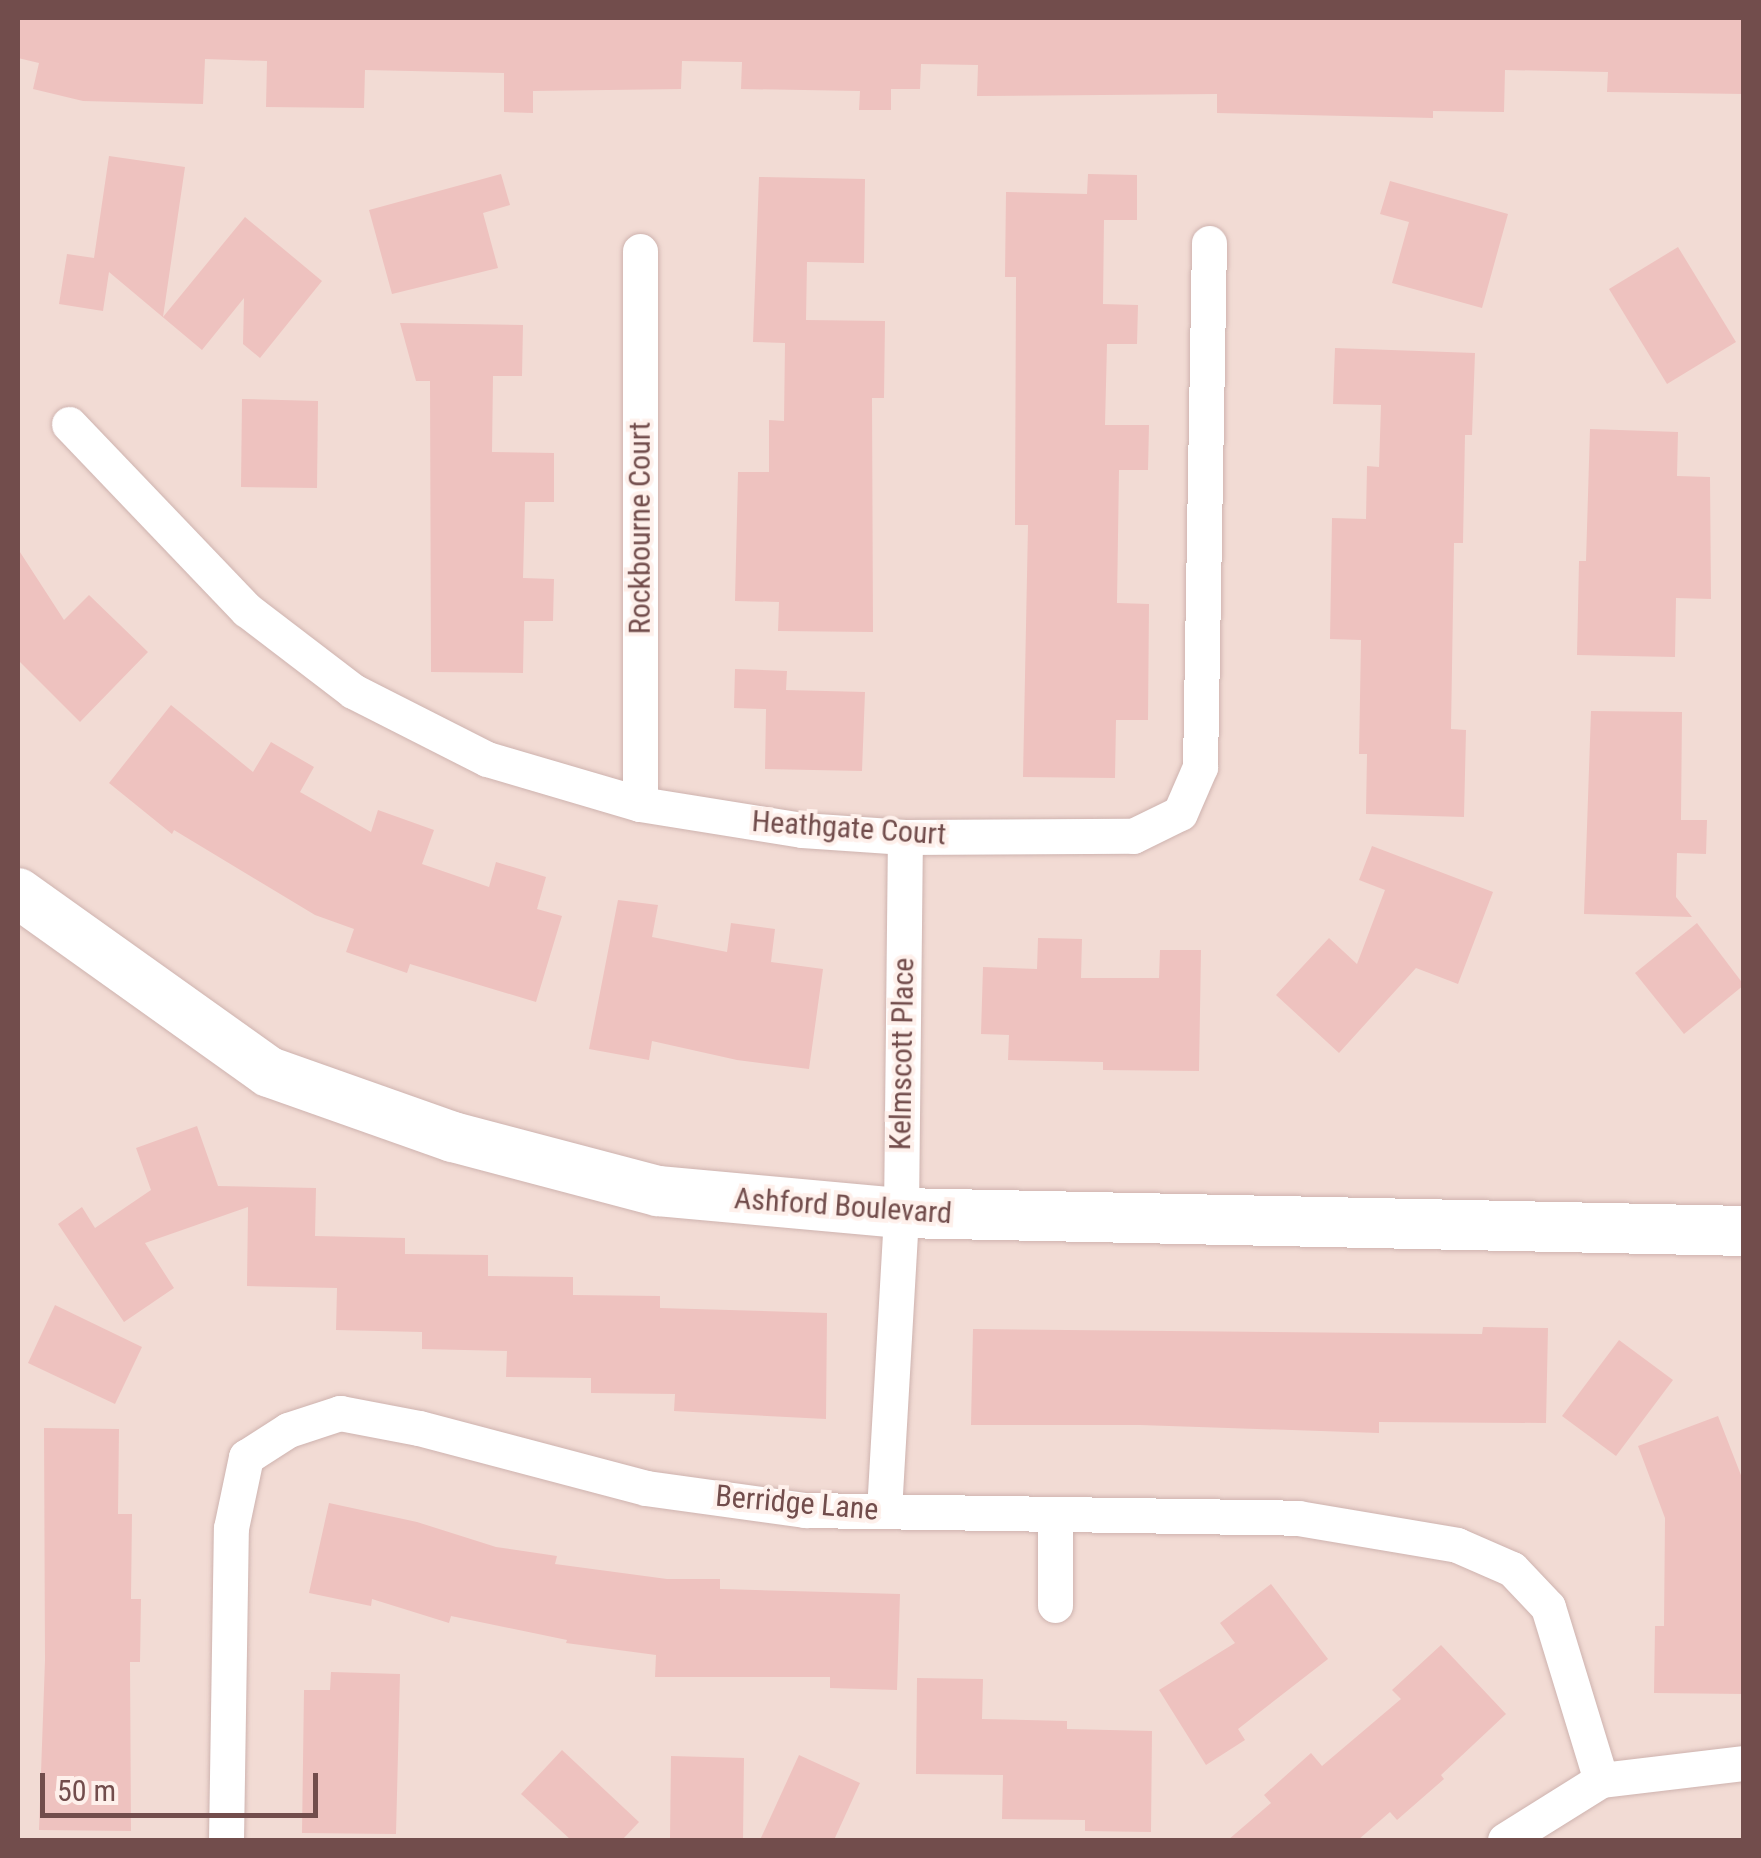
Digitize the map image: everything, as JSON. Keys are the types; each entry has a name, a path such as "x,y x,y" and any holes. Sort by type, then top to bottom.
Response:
{"street":[{"name":"Heathgate Court","path":"69,424 247,610 352,692 487,759 640,804 802,830 905,837 1133,836 1180,814 1200,767 1209,242"},
{"name":"Rockbourne Court","path":"640,251 640,804"},
{"name":"Kelmscott Place","path":"884,1511 901,1214 905,837"},
{"name":"Ashford Boulevard","path":"18,893 269,1072 453,1138 658,1191 901,1214 1744,1231"},
{"name":"Berridge Lane","path":"226,1840 231,1528 246,1458 288,1430 340,1413 420,1428 646,1488 805,1510 1298,1518 1456,1545 1512,1568 1548,1607 1601,1780"},
{"path":"1055,1514 1055,1605"},
{"path":"1505,1840 1601,1780 1744,1762"}],"shaded area":[{"path":"18,18 1743,18 1743,1840 18,1840"}],"building":[{"path":"18,18 1744,18 1744,94 1607,92 1608,72 1505,70 1504,112 1433,111 1433,118 1217,113 1217,94 977,96 978,65 921,64 920,89 891,89 891,110 859,110 860,91 741,89 742,62 682,61 681,89 533,91 533,113 504,112 504,73 365,70 364,108 266,107 267,61 205,59 203,104 83,101 33,89 39,63 18,58"},
{"path":"109,156 185,167 163,317 245,217 322,281 260,358 243,344 244,298 202,350 109,272 103,311 59,304 67,254 94,258"},
{"path":"501,174 510,205 483,213 498,268 392,294 369,210"},
{"path":"1088,174 1137,175 1137,220 1104,220 1103,304 1138,305 1137,344 1107,344 1105,425 1149,425 1148,470 1119,470 1117,603 1149,604 1148,720 1116,720 1115,778 1023,777 1028,525 1015,525 1016,277 1005,277 1006,192 1087,194"},
{"path":"759,177 865,179 864,263 807,262 806,320 885,321 884,398 872,398 873,632 778,631 779,602 735,601 738,472 769,472 769,420 784,421 785,343 753,342"},
{"path":"1390,181 1508,214 1482,308 1392,283 1409,222 1380,214"},
{"path":"1678,247 1736,342 1667,384 1609,289"},
{"path":"400,323 523,325 522,376 493,376 492,452 554,453 554,502 525,502 523,578 554,579 553,621 524,621 523,673 431,672 430,381 416,381"},
{"path":"1335,348 1475,353 1472,435 1465,435 1463,543 1454,543 1451,729 1466,730 1464,817 1366,814 1367,754 1359,754 1361,640 1330,639 1332,518 1366,519 1367,466 1379,467 1381,405 1333,404"},
{"path":"242,399 318,401 317,488 241,487"},
{"path":"1590,429 1678,432 1677,476 1710,477 1711,599 1676,598 1675,657 1577,655 1579,561 1586,561"},
{"path":"18,549 64,620 89,595 148,652 80,722 18,660"},
{"path":"735,669 787,671 786,690 865,692 862,771 765,769 766,709 734,708"},
{"path":"171,705 253,772 271,742 314,767 300,792 371,832 378,810 434,830 422,864 489,887 496,862 546,877 537,909 562,916 536,1002 410,964 407,973 346,952 354,929 315,915 174,830 172,834 109,783"},
{"path":"1591,711 1682,712 1681,820 1707,820 1706,854 1677,853 1676,897 1692,917 1584,914"},
{"path":"1372,846 1493,892 1458,984 1416,968 1339,1053 1276,995 1329,938 1357,964 1385,890 1359,880"},
{"path":"618,900 658,905 652,937 727,952 731,923 775,929 771,962 823,969 809,1069 737,1060 652,1041 649,1060 589,1049"},
{"path":"1697,923 1744,985 1684,1034 1635,973"},
{"path":"1038,938 1082,939 1081,978 1159,978 1160,950 1201,950 1199,1071 1103,1070 1103,1062 1008,1060 1009,1035 981,1034 983,967 1037,969"},
{"path":"197,1126 218,1186 316,1188 315,1236 405,1238 405,1254 488,1255 488,1276 573,1277 573,1295 660,1296 660,1308 827,1313 826,1419 674,1411 675,1394 591,1393 591,1378 506,1377 507,1351 422,1349 422,1332 336,1330 337,1288 247,1286 248,1207 145,1243 174,1288 124,1322 58,1224 82,1207 95,1228 151,1190 136,1148"},
{"path":"55,1305 142,1347 115,1404 28,1363"},
{"path":"1483,1327 1548,1328 1546,1423 1379,1422 1379,1433 1140,1425 971,1425 973,1329 1482,1334"},
{"path":"1619,1340 1673,1380 1616,1456 1562,1416"},
{"path":"1718,1416 1744,1483 1744,1694 1654,1693 1655,1626 1664,1626 1665,1518 1638,1446"},
{"path":"44,1428 119,1429 118,1514 132,1514 131,1599 141,1599 140,1662 130,1662 131,1831 39,1830 45,1660"},
{"path":"329,1503 417,1522 496,1547 557,1556 555,1564 667,1579 720,1579 720,1589 900,1594 897,1690 830,1688 830,1677 655,1677 656,1655 566,1643 567,1640 451,1616 449,1623 372,1599 371,1606 309,1593"},
{"path":"1271,1584 1328,1659 1238,1729 1245,1740 1206,1765 1159,1690 1235,1643 1220,1623"},
{"path":"1441,1645 1506,1714 1441,1775 1444,1779 1397,1820 1390,1812 1358,1840 1228,1840 1271,1803 1264,1795 1311,1753 1322,1766 1401,1699 1392,1690"},
{"path":"331,1672 400,1674 396,1834 302,1833 304,1690 330,1690"},
{"path":"917,1678 983,1679 982,1719 1067,1721 1067,1729 1152,1731 1151,1832 1085,1831 1085,1820 1002,1819 1003,1775 916,1774"},
{"path":"562,1750 639,1822 622,1840 571,1840 521,1794"},
{"path":"799,1755 860,1783 834,1840 760,1840"},
{"path":"671,1756 744,1758 743,1839 670,1838"}]}
